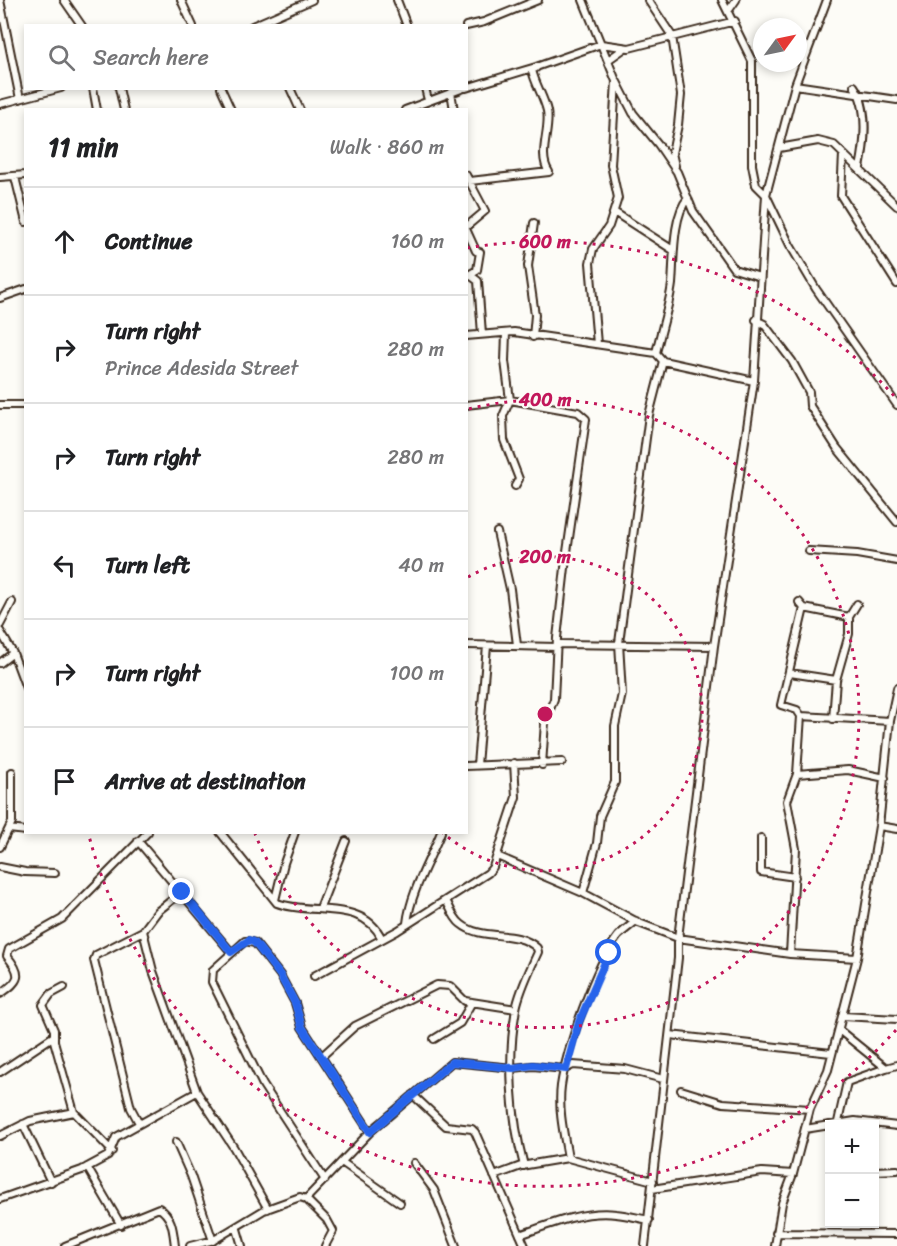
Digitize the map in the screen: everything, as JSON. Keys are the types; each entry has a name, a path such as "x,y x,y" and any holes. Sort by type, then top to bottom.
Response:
{"street":[{"path":"0,0 3,26 20,99"},
{"path":"64,0 81,24"},
{"path":"181,0 192,24"},
{"path":"262,24 312,0"},
{"path":"397,0 405,24"},
{"path":"468,26 484,22 538,0"},
{"path":"583,0 616,81 633,113 677,172"},
{"path":"648,0 672,36 681,95 672,153 677,172 693,211 734,268 760,277"},
{"path":"722,0 735,21 752,61 752,165 756,185 766,195 790,245 816,289 897,405"},
{"path":"729,10 736,0"},
{"path":"645,1246 670,1035 678,938 714,646 754,381 756,320 766,195 795,85 827,0"},
{"path":"608,60 625,48 735,21"},
{"path":"468,87 536,68 601,44 625,48"},
{"path":"468,227 485,211 468,178 549,172 544,165 547,111 532,70 536,68"},
{"path":"597,344 590,263 593,249 606,233 618,193 611,165 616,81"},
{"path":"795,85 897,100"},
{"path":"854,86 860,94 865,144 860,168"},
{"path":"0,104 54,90"},
{"path":"93,90 97,108"},
{"path":"119,90 124,108"},
{"path":"222,90 230,108"},
{"path":"291,90 299,108"},
{"path":"426,90 428,100"},
{"path":"410,108 458,90"},
{"path":"451,92 454,108"},
{"path":"779,148 827,142 834,145 897,206"},
{"path":"843,154 841,196 897,284"},
{"path":"0,177 24,175"},
{"path":"15,177 24,214"},
{"path":"656,353 672,286 673,250 681,211 688,198"},
{"path":"614,212 673,250"},
{"path":"533,337 535,315 528,266 534,223"},
{"path":"468,233 476,251 480,252 477,270 482,334"},
{"path":"477,270 468,275 478,281"},
{"path":"0,298 24,290"},
{"path":"756,320 764,324 792,361 809,392 810,406 837,448 897,522"},
{"path":"506,333 505,361 510,400 503,416 504,440 519,479 515,486"},
{"path":"468,336 506,333 656,353 663,361 754,381"},
{"path":"583,893 597,843 600,816 615,782 615,726 622,694 619,643 649,415 663,361"},
{"path":"468,405 510,400 578,412 586,419 581,467 572,507 573,522 557,647 554,699 545,722 542,765"},
{"path":"0,405 24,405"},
{"path":"497,532 508,581 517,645"},
{"path":"809,551 857,554 897,561"},
{"path":"0,625 12,602"},
{"path":"833,719 836,680 849,634 849,617 857,604"},
{"path":"790,954 796,849 787,801 797,774 801,716 797,710 781,705 802,605 849,617"},
{"path":"0,631 13,653 24,683"},
{"path":"468,645 557,647 560,644 619,643 714,646"},
{"path":"477,765 488,646"},
{"path":"0,663 13,653"},
{"path":"789,673 836,680"},
{"path":"775,1246 782,1203 793,1174 810,1109 828,1070 857,958 893,733 890,721 897,688"},
{"path":"801,716 890,721"},
{"path":"678,938 704,753"},
{"path":"468,766 514,763 542,765 562,762"},
{"path":"314,976 382,939 488,873 497,856 516,797 514,763"},
{"path":"797,774 848,770 885,777"},
{"path":"0,847 12,822 12,772"},
{"path":"879,826 897,829"},
{"path":"9,829 24,831"},
{"path":"0,994 15,983 18,975 17,968 7,956 9,949 62,919 146,834"},
{"path":"222,834 275,900 282,905 320,908 359,917 374,926 382,939"},
{"path":"275,900 284,862 294,834"},
{"path":"407,923 411,899 434,853 440,834"},
{"path":"761,838 761,873 795,877"},
{"path":"138,841 231,952"},
{"path":"320,908 346,841"},
{"path":"497,856 583,893 636,921 678,938 790,954 857,958"},
{"path":"0,867 25,872 55,873"},
{"path":"139,1123 131,1108 94,960 101,950 143,931 158,911 182,892"},
{"path":"446,900 456,918 466,927 494,934 513,935 537,948 538,952 516,1009 511,1052 514,1121 524,1166"},
{"path":"568,1158 561,1115 561,1086 579,1022 599,973 618,936 636,921"},
{"path":"143,931 153,971 197,1092 212,1119 234,1148 268,1209"},
{"path":"325,1180 262,1084 212,982 213,970 231,952 249,940 258,947 280,975 295,1003 298,1019 370,1132"},
{"path":"322,1056 355,1026 437,985 450,986 459,998 472,1002 516,1009"},
{"path":"64,987 51,994 43,1005 54,1036 68,1097 81,1122 112,1150"},
{"path":"434,1039 460,1023 472,1002"},
{"path":"843,1016 897,1019"},
{"path":"839,1030 886,1068"},
{"path":"670,1035 831,1053"},
{"path":"0,1072 54,1036"},
{"path":"306,1199 370,1132 452,1062 513,1068 533,1065 566,1069 573,1065 625,1069 663,1079"},
{"path":"838,1120 847,1082 897,1065"},
{"path":"681,1089 723,1103 810,1109"},
{"path":"98,1135 116,1137 197,1092"},
{"path":"413,1095 446,1126 472,1129 475,1132 525,1246"},
{"path":"0,1136 23,1124 50,1115 74,1112"},
{"path":"23,1124 51,1182"},
{"path":"805,1129 825,1125"},
{"path":"879,1125 897,1126"},
{"path":"0,1199 51,1182 108,1156 116,1137"},
{"path":"176,1142 191,1176 213,1241"},
{"path":"494,1176 524,1166 568,1158 654,1181"},
{"path":"414,1162 435,1190 456,1246"},
{"path":"342,1163 400,1203"},
{"path":"87,1167 121,1225"},
{"path":"879,1171 897,1170"},
{"path":"652,1189 762,1172 793,1174"},
{"path":"190,1246 213,1241 268,1209 300,1197 306,1199 327,1220 333,1231 325,1246"},
{"path":"65,1246 159,1208 166,1212 171,1221 175,1246"},
{"path":"520,1235 557,1221 597,1215 615,1213 649,1220"},
{"path":"865,1228 866,1234"},
{"path":"237,1229 242,1246"},
{"path":"776,1233 897,1234"}],"route":[{"path":"182,892 231,952 245,941 255,943 280,975 295,1003 302,1027 321,1053 330,1072 370,1132 452,1062 466,1061 513,1068 533,1065 566,1069 570,1047 579,1022 609,953"}]}
